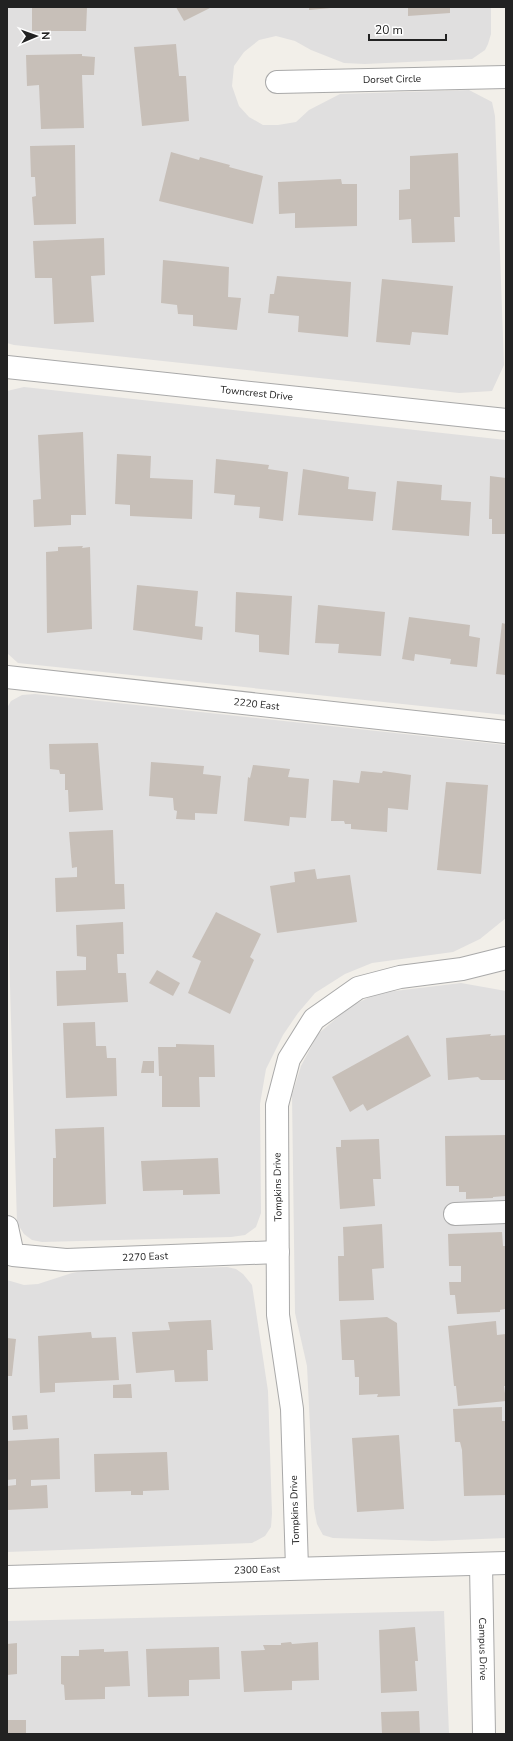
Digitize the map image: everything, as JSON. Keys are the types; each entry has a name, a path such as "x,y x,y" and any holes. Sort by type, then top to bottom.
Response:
{"street":[{"name":"Dorset Circle","path":"277,82 506,77"},
{"name":"Towncrest Drive","path":"7,367 506,420"},
{"name":"2220 East","path":"7,677 506,732"},
{"name":"Tompkins Drive","path":"297,1568 292,1409 278,1315 277,1105 289,1059 314,1019 358,988 400,977 462,969 506,958"},
{"path":"455,1214 506,1212"},
{"name":"2270 East","path":"7,1227 13,1255 66,1260 278,1252"},
{"name":"2300 East","path":"7,1577 506,1563"},
{"name":"Campus Drive","path":"481,1564 484,1734"}],"shaded area":[{"path":"7,7 491,7 491,34 488,44 485,50 472,59 365,64 344,63 311,50 295,41 276,36 259,40 244,52 234,66 232,86 239,106 249,117 263,125 278,125 296,122 309,110 340,94 469,90 492,102 495,116 504,365 492,391 459,393 14,345 7,343"},
{"path":"24,387 506,440 506,715 18,663 7,653 7,391"},
{"path":"35,694 506,745 506,918 480,939 453,952 372,963 345,974 315,993 298,1013 283,1035 266,1069 260,1104 261,1213 256,1227 245,1235 231,1237 42,1242 32,1240 24,1234 17,1223 7,884 7,708 11,701 22,695"},
{"path":"461,983 506,991 506,1538 432,1541 333,1538 323,1535 317,1524 314,1508 307,1366 295,1313 292,1095 301,1066 318,1034 351,1006 378,993"},
{"path":"227,1267 236,1269 243,1274 252,1285 268,1391 272,1514 271,1527 265,1536 252,1543 7,1552 7,1280 24,1285 38,1284 83,1271"},
{"path":"444,1611 449,1734 7,1734 7,1621"}],"building":[{"path":"32,7 87,7 86,31 32,31"},
{"path":"176,7 212,7 184,21"},
{"path":"309,7 331,7 331,8 309,10"},
{"path":"408,7 450,7 450,13 408,16"},
{"path":"176,44 179,76 186,76 189,121 142,126 134,47"},
{"path":"82,54 82,56 95,57 94,75 82,75 84,128 41,129 39,85 27,86 26,55"},
{"path":"75,145 76,224 34,225 32,197 36,196 35,177 31,177 30,146"},
{"path":"171,152 199,160 200,157 230,165 229,167 263,176 253,224 159,201"},
{"path":"458,153 460,217 454,217 455,242 412,243 411,219 399,220 399,190 410,189 410,156"},
{"path":"341,179 342,184 357,184 357,226 295,228 295,213 279,214 278,182"},
{"path":"104,238 105,275 91,276 94,322 54,324 52,278 35,278 33,241"},
{"path":"163,260 229,267 228,297 241,298 237,330 193,326 193,315 178,314 177,305 161,303"},
{"path":"277,276 351,282 348,337 298,332 299,316 268,313 270,294 274,294"},
{"path":"382,279 453,286 448,335 412,332 410,345 376,342"},
{"path":"83,432 86,515 71,515 71,525 34,527 33,500 41,499 38,435"},
{"path":"117,454 151,456 150,478 193,480 192,519 130,516 130,505 115,504"},
{"path":"216,459 269,465 268,469 288,472 283,521 259,518 260,507 234,505 235,495 214,493"},
{"path":"303,469 349,477 348,489 376,492 373,521 298,515"},
{"path":"490,476 506,478 506,534 492,534 492,519 489,519"},
{"path":"397,481 442,485 441,500 471,502 469,536 392,530"},
{"path":"83,546 82,548 90,547 92,629 47,633 46,552 58,551 58,547"},
{"path":"137,585 198,591 195,626 203,627 202,640 133,630"},
{"path":"236,592 292,596 289,655 259,652 259,635 235,632"},
{"path":"318,605 385,612 381,656 338,653 339,644 315,643"},
{"path":"409,617 470,625 469,636 480,638 477,667 450,664 451,659 415,654 414,661 402,659"},
{"path":"502,623 506,624 506,675 496,674"},
{"path":"98,743 103,810 69,812 68,790 65,790 65,774 60,774 59,770 50,769 49,744"},
{"path":"151,762 204,766 203,774 221,776 217,814 195,813 195,820 176,819 177,811 174,810 173,798 149,796"},
{"path":"253,765 290,769 288,777 309,779 306,818 290,817 289,826 244,821 248,777 250,778"},
{"path":"361,771 382,773 383,771 411,775 408,810 388,808 387,832 351,829 351,824 345,824 344,821 331,821 333,780 359,783"},
{"path":"446,782 488,785 481,874 437,870"},
{"path":"113,830 115,884 124,884 125,909 56,912 55,878 77,877 77,867 72,868 69,832"},
{"path":"315,869 317,879 350,875 357,922 277,933 270,886 295,882 294,872"},
{"path":"216,912 261,934 250,957 254,960 230,1014 188,993 201,961 192,957"},
{"path":"123,922 124,954 117,954 118,973 126,973 128,1002 57,1006 56,971 86,970 86,957 77,956 76,925"},
{"path":"157,970 180,983 173,996 149,983"},
{"path":"95,1022 96,1046 106,1046 107,1058 116,1058 117,1096 66,1098 63,1023"},
{"path":"491,1034 490,1036 506,1035 506,1080 481,1080 478,1077 448,1080 446,1038"},
{"path":"408,1035 431,1076 367,1111 363,1104 350,1112 332,1077"},
{"path":"176,1044 214,1045 215,1077 199,1077 200,1107 162,1107 162,1076 159,1076 158,1047 176,1047"},
{"path":"143,1061 154,1061 154,1073 141,1073"},
{"path":"104,1127 106,1204 53,1207 53,1158 56,1158 55,1129"},
{"path":"506,1135 506,1196 466,1199 466,1192 459,1192 459,1186 446,1186 445,1136"},
{"path":"379,1139 381,1179 373,1179 375,1206 340,1209 336,1147 341,1147 341,1140"},
{"path":"218,1158 220,1194 183,1195 183,1190 143,1191 141,1161"},
{"path":"382,1224 384,1268 372,1269 374,1300 339,1301 338,1256 344,1256 343,1227"},
{"path":"502,1232 503,1246 506,1246 505,1309 500,1310 500,1312 457,1314 455,1295 450,1295 449,1282 461,1282 461,1266 449,1266 448,1234"},
{"path":"387,1317 397,1323 400,1396 377,1397 378,1394 359,1395 359,1377 355,1377 354,1360 342,1360 340,1320"},
{"path":"211,1320 213,1350 207,1350 208,1381 175,1382 174,1370 136,1373 132,1332 170,1330 168,1322"},
{"path":"496,1321 497,1335 506,1334 506,1386 504,1386 506,1401 458,1406 456,1386 454,1386 448,1326"},
{"path":"91,1332 92,1338 116,1337 119,1380 55,1383 55,1392 40,1393 38,1336"},
{"path":"7,1338 16,1339 12,1376 7,1376"},
{"path":"131,1384 132,1398 113,1398 113,1385"},
{"path":"502,1407 502,1421 506,1421 506,1495 464,1496 462,1450 460,1442 455,1442 453,1409"},
{"path":"27,1415 28,1429 13,1430 12,1416"},
{"path":"399,1435 404,1509 357,1512 352,1438"},
{"path":"59,1438 60,1479 31,1480 31,1486 47,1485 48,1508 7,1510 7,1486 16,1485 16,1479 7,1480 7,1441"},
{"path":"167,1452 169,1490 143,1491 143,1495 131,1495 131,1491 95,1492 94,1454"},
{"path":"415,1627 418,1661 415,1661 417,1691 381,1693 379,1630"},
{"path":"291,1642 292,1644 318,1642 319,1680 292,1681 292,1690 244,1692 241,1651 265,1650 263,1645 281,1645 281,1643"},
{"path":"17,1643 17,1674 7,1675 7,1644"},
{"path":"219,1647 220,1679 189,1680 189,1696 148,1697 146,1649"},
{"path":"104,1649 104,1652 128,1651 130,1686 105,1687 105,1699 65,1700 64,1685 61,1684 61,1656 79,1656 79,1650"},
{"path":"419,1711 420,1734 382,1734 381,1712"},
{"path":"7,1720 26,1720 26,1734 7,1734"}]}
